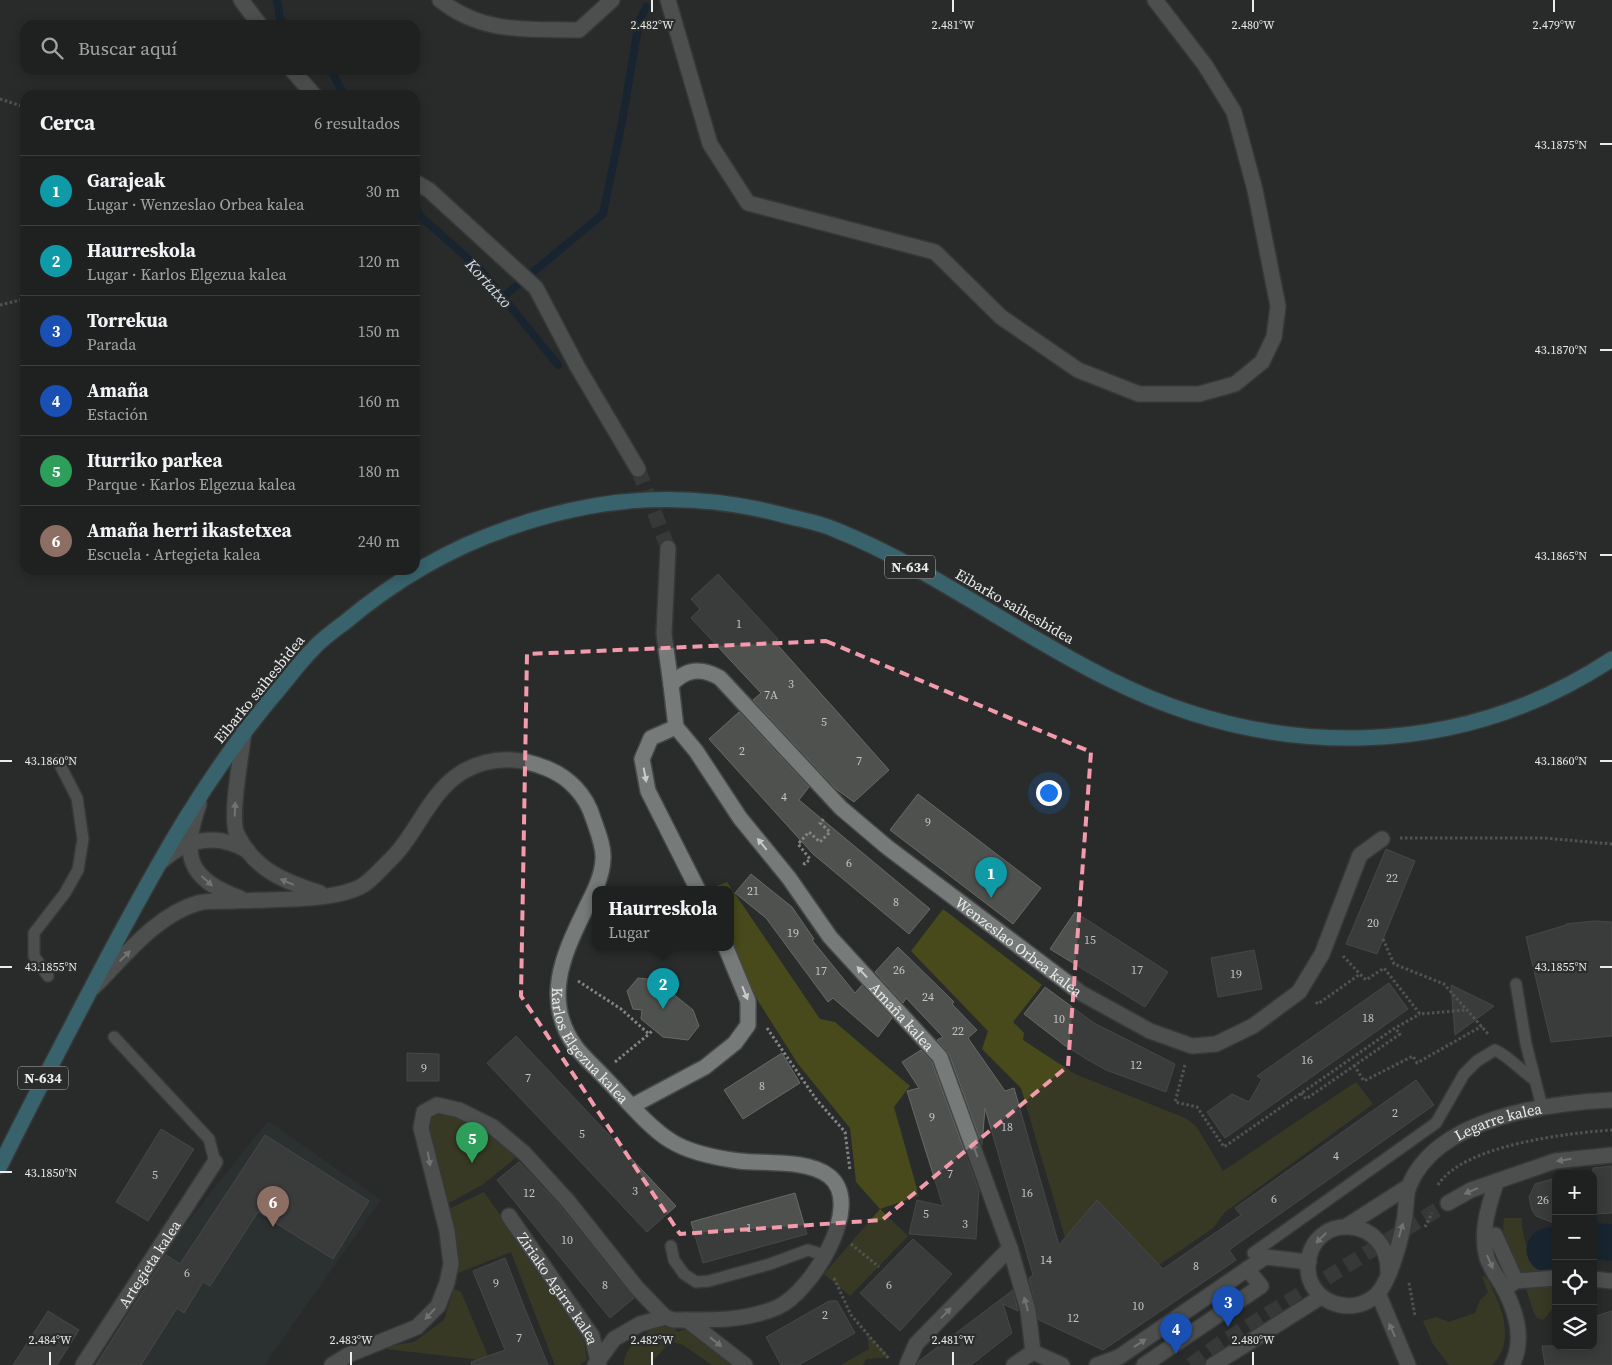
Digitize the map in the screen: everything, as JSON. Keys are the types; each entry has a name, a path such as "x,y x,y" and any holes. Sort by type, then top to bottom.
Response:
{"highway":[{"name":"Eibarko saihesbidea","path":"420,567 481,538 544,516 591,504 623,501 716,500 759,508 833,528 937,581 1113,682 1212,718 1262,732 1322,738 1375,738 1459,725 1502,713 1543,698 1587,675 1612,659"},
{"name":"Eibarko saihesbidea","path":"0,1166 55,1054 157,866 205,785 244,731 314,648 374,597 408,575"}],"street":[{"path":"241,0 256,20"},
{"path":"440,0 455,12 503,29 579,30 612,0"},
{"path":"668,0 710,144 748,203 935,252 1001,317 1078,370 1139,394 1199,394 1235,384 1262,362 1274,338 1278,306 1255,190 1234,112 1205,65 1154,0"},
{"path":"296,75 310,90"},
{"path":"420,184 429,190 536,288 577,366 638,470"},
{"path":"668,548 664,634 676,727 651,738 642,759 648,791 696,886"},
{"name":"Wenzeslao Orbea kalea","path":"671,685 681,675 694,670 720,678 841,808 895,853 1081,993 1150,1031 1192,1046 1216,1044 1254,1026 1300,992 1322,954 1360,855 1382,839"},
{"name":"Amaña kalea","path":"676,727 696,751 740,818 789,878 830,938 940,1057 1010,1248 1028,1310 1033,1352"},
{"path":"244,731 235,820 237,834 251,853 275,877 331,896"},
{"name":"Karlos Elgezua kalea","path":"90,990 154,928 174,913 200,902 331,896 362,886 393,858 440,791 465,771 494,760 525,759 555,771 576,787 590,807 604,857 597,886"},
{"path":"205,785 188,843 192,863 205,880 220,891 246,900"},
{"path":"157,866 172,851 188,843 223,840 236,844 251,853"},
{"name":"Karlos Elgezua kalea","path":"592,896 572,937 560,970 556,993 560,1018 575,1046 632,1106 669,1140 695,1152 738,1161 801,1165 830,1177 841,1195"},
{"path":"632,1106 704,1067 735,1043 748,1025 748,1001 727,951"},
{"name":"Legarre kalea","path":"1409,1186 1426,1159 1448,1140 1484,1124 1542,1106 1612,1100"},
{"path":"332,1365 348,1355 418,1327 438,1306 447,1283 451,1264 447,1231 421,1128 424,1112 437,1105 459,1110 493,1127 524,1153 567,1200 636,1288 665,1317 673,1320 734,1320 779,1306 800,1292 816,1272 835,1231 841,1216 841,1195"},
{"path":"1448,1203 1471,1190 1496,1183 1555,1161 1612,1155"},
{"name":"Artegieta kalea","path":"83,1365 215,1162"},
{"path":"1496,1183 1485,1215 1484,1237 1488,1259 1510,1285"},
{"path":"1345,1227 1409,1186"},
{"path":"1388,1274 1389,1261 1385,1249 1378,1238 1367,1231 1354,1227 1345,1227 1327,1232 1317,1241 1310,1253 1308,1262 1310,1280 1321,1297 1341,1306 1354,1307 1366,1303 1378,1293 1388,1274 1404,1218 1409,1186"},
{"name":"Ziriako Agirre kalea","path":"509,1216 592,1336 597,1364"},
{"path":"1494,1235 1510,1285 1519,1326 1518,1352 1512,1365"},
{"path":"907,1365 916,1344 1010,1248"},
{"path":"1097,1365 1119,1357 1265,1257 1308,1262"},
{"path":"1144,1365 1261,1286 1247,1269"},
{"path":"1510,1285 1552,1279"},
{"path":"1597,1280 1612,1281"},
{"path":"1378,1293 1408,1365"},
{"path":"1213,1365 1321,1297"},
{"path":"597,1364 614,1339 640,1324 665,1317"},
{"path":"687,1320 745,1365"},
{"path":"1014,1365 1033,1352 1062,1365"}],"lane":[{"path":"48,976 34,956 34,933 65,893 78,870 83,839 77,798 58,761"},
{"path":"1516,984 1526,1044 1542,1106"},
{"path":"114,1037 209,1139 215,1162"},
{"path":"1254,1252 1436,1123 1464,1074 1477,1061 1495,1050 1502,1053 1521,1071 1535,1080"},
{"path":"670,1246 674,1260 684,1274 696,1282 709,1281 770,1264 808,1250 824,1255"}],"path":[{"path":"0,99 20,106"},
{"path":"0,305 20,300"},
{"path":"799,858 805,864 810,859 798,844 809,832 820,842 830,832 820,823 825,817"},
{"path":"1382,839 1417,837 1544,838 1612,844"},
{"path":"1384,939 1394,964 1444,984 1466,1010 1488,1031"},
{"path":"1342,955 1366,980 1384,968 1420,1014"},
{"path":"560,970 621,1010 650,1034"},
{"path":"1314,1000 1318,1004 1360,974"},
{"path":"748,1001 816,1099 845,1132 851,1179 841,1195"},
{"path":"1187,1059 1175,1102 1198,1107 1224,1147 1395,1028 1420,1014 1466,1010"},
{"path":"1354,1065 1364,1081 1413,1056 1417,1063 1482,1026"},
{"path":"1301,1093 1306,1099 1400,1034 1395,1028"},
{"path":"602,1074 653,1030"},
{"path":"835,1231 879,1267"},
{"path":"824,1255 851,1315 894,1365"}],"highlighted area":[{"path":"826,641 1091,752 1068,1066 882,1220 680,1234 521,996 527,654"}],"shaded area":[{"path":"727,882 730,886 716,886"},
{"path":"734,892 820,1019 835,1022 910,1086 894,1107 919,1196 880,1209 856,1182 850,1128 798,1064 758,1001 734,950"},
{"path":"943,909 1042,985 1013,1022 1024,1033 1023,1040 1075,1074 1185,1118 1196,1126 1223,1171 1356,1082 1373,1104 1225,1212 1213,1228 1101,1305 1082,1295 1021,1088 982,1049 988,1031 911,951"},
{"path":"437,1113 456,1115 488,1132 518,1156 482,1185 445,1205 427,1130 428,1115"},
{"path":"268,1121 381,1200 264,1365 93,1365 163,1253"},
{"path":"484,1192 583,1336 587,1360 579,1365 555,1365 511,1252 458,1273 449,1209"},
{"path":"880,1209 908,1236 850,1296 824,1274"},
{"path":"1504,1218 1522,1218 1524,1239 1534,1261 1543,1272 1552,1278 1552,1310 1543,1320 1537,1318 1535,1314 1522,1279 1510,1255 1503,1229"},
{"path":"1482,1276 1487,1278 1501,1311 1505,1334 1504,1345 1500,1355 1492,1365 1449,1365 1433,1344 1423,1321 1436,1317 1449,1322 1475,1313 1480,1300 1488,1293"},
{"path":"454,1289 461,1292 490,1361 378,1348 414,1342 444,1320"},
{"path":"655,1326 672,1326 678,1332 686,1329 736,1365 712,1365 683,1345 671,1341 649,1365 624,1365 627,1352 635,1342"},
{"path":"867,1334 890,1357 866,1359 863,1365 841,1365 869,1349"}],"water":[{"path":"1597,1223 1612,1224 1612,1261 1597,1259"}],"building":[{"path":"718,574 778,639 775,642 889,770 854,802 836,789 753,700 761,693 691,618 700,609 691,599"},
{"path":"739,712 809,787 799,800 930,909 909,934 813,854 709,739"},
{"path":"918,794 1041,888 1013,924 890,830"},
{"path":"1386,849 1415,861 1377,954 1346,944"},
{"path":"751,874 792,907 814,939 812,940 855,993 862,985 892,1018 878,1037 833,998 828,1002 766,918 735,893"},
{"path":"1075,912 1168,972 1145,1007 1050,949"},
{"path":"1594,921 1612,922 1612,1036 1551,1042 1526,937 1566,924"},
{"path":"898,947 954,1002 952,1004 977,1030 968,1038 1005,1091 1014,1088 1059,1245 1097,1200 1163,1269 1241,1215 1235,1208 1416,1080 1434,1105 1229,1250 1236,1260 1103,1350 1039,1320 1029,1278 1033,1275 985,1108 982,1145 949,1054 937,1040 943,1037 906,998 903,1003 875,972"},
{"path":"1254,950 1262,989 1218,997 1211,958"},
{"path":"638,978 656,980 693,1010 699,1026 688,1040 663,1037 641,1019 642,1010 633,1009 627,991"},
{"path":"1389,983 1408,1009 1225,1138 1207,1112 1232,1094 1249,1102 1262,1079 1257,1076"},
{"path":"1451,985 1494,1006 1455,1035"},
{"path":"1045,987 1094,1023 1175,1064 1166,1092 1106,1070 1064,1045 1024,1014"},
{"path":"516,1036 676,1206 647,1232 487,1063"},
{"path":"921,1050 932,1062 979,1191 976,1239 909,1234 917,1200 943,1206 907,1091 919,1088 902,1062"},
{"path":"407,1053 439,1054 439,1081 407,1081"},
{"path":"782,1053 800,1083 743,1119 724,1090"},
{"path":"161,1129 194,1149 148,1221 116,1202"},
{"path":"265,1135 369,1201 333,1259 258,1212 210,1286 203,1282 184,1313 177,1308 141,1365 96,1365 166,1255 180,1264"},
{"path":"519,1162 560,1206 634,1298 610,1318 497,1180"},
{"path":"1612,1166 1612,1213 1597,1214 1597,1170 1593,1170 1593,1168"},
{"path":"1552,1179 1552,1222 1536,1216 1532,1210 1529,1197 1535,1184"},
{"path":"795,1193 807,1234 703,1263 691,1222"},
{"path":"913,1239 952,1274 900,1331 885,1317 886,1315 884,1316 860,1293"},
{"path":"505,1258 548,1365 472,1365 471,1362 505,1350 473,1271"},
{"path":"1013,1290 1018,1311 1003,1304 1012,1333 971,1365 917,1365 919,1361"},
{"path":"829,1301 837,1301 855,1333 799,1365 781,1365 766,1337"},
{"path":"48,1311 79,1330 57,1365 13,1365"},
{"path":"1612,1311 1612,1365 1545,1365 1542,1346 1552,1346 1552,1350 1597,1350 1597,1316"}],"waterway":[{"name":"Kortatxo","path":"277,0 281,20"},
{"path":"503,297 603,214 622,122 639,22 646,7"},
{"name":"Kortatxo","path":"334,75 341,90"},
{"name":"Kortatxo","path":"420,216 481,270 558,365"}],"tunnel":[{"path":"638,469 668,548"},
{"path":"1191,1365 1221,1343 1448,1203"}],"place":[{"name":"Garajeak","path":"991,898"},
{"name":"Haurreskola","path":"663,1009"},
{"name":"Iturriko parkea","path":"472,1163"},
{"name":"Amaña herri ikastetxea","path":"273,1227"},
{"name":"Torrekua","path":"1228,1327"},
{"name":"Amaña","path":"1176,1354"}]}
